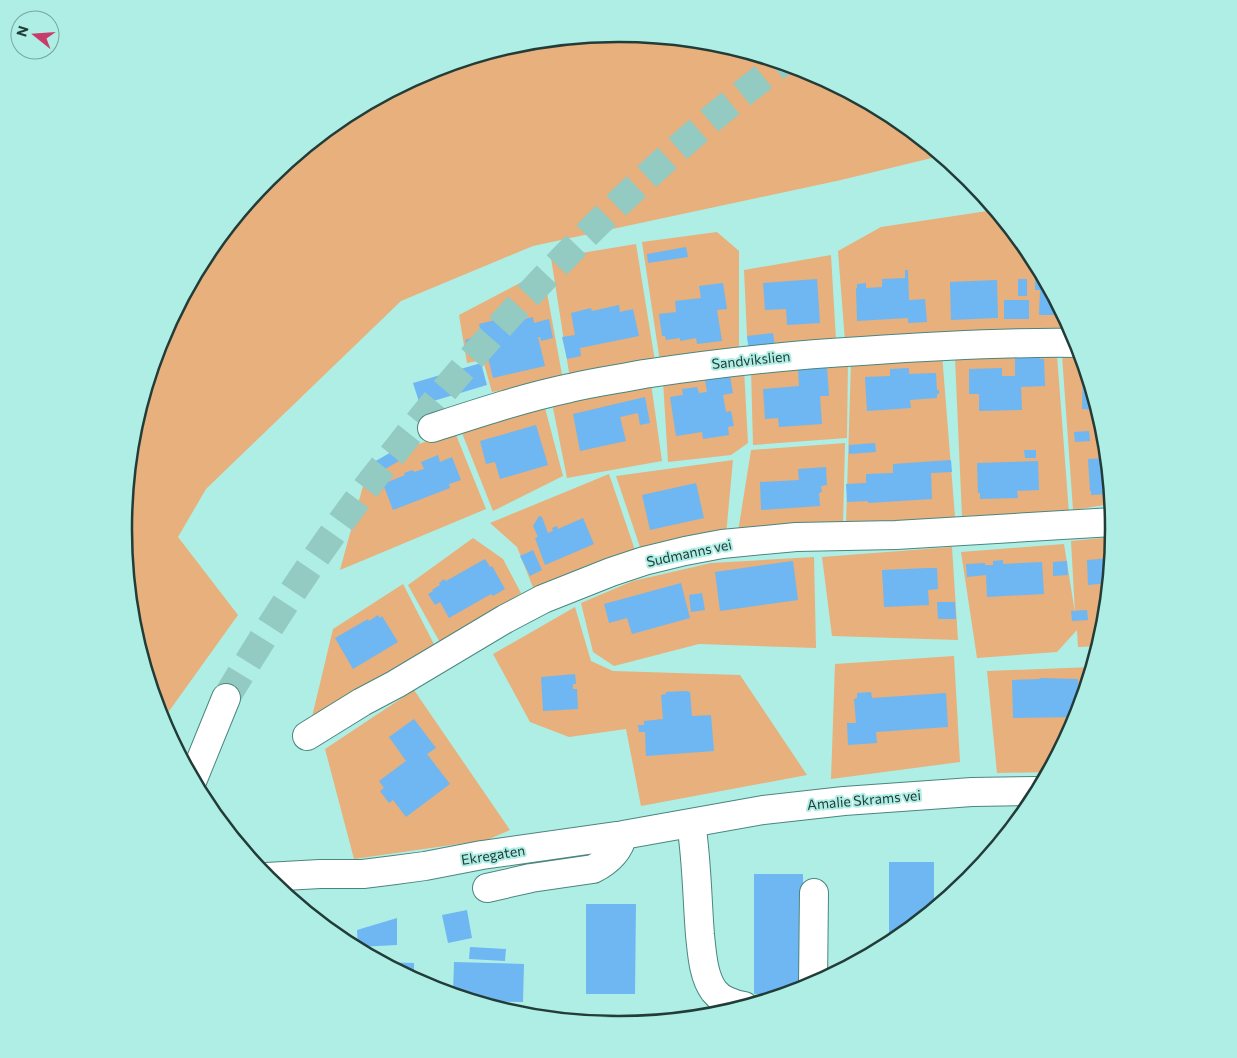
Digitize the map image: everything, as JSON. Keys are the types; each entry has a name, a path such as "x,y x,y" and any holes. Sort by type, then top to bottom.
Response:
{"main road":[{"name":"Sandvikslien","path":"432,428 492,408 569,388 605,380 722,362 939,346 1028,342 1068,343"},
{"name":"Sudmanns vei","path":"307,736 362,702 543,599 644,561 722,544 796,537 904,534 1105,522"},
{"path":"190,759 226,698 196,771"},
{"name":"Amalie Skrams vei","path":"622,835 763,810 853,800 972,792 1028,791"},
{"path":"691,823 695,845 698,912 704,968 713,990 718,996 730,1002"},
{"path":"487,888 531,878 593,869 614,853 621,844 622,835"},
{"name":"Ekregaten","path":"278,876 363,874 622,835"},
{"path":"813,974 814,893"}],"shaded area":[{"path":"618,42 682,47 713,52 775,68 834,93 862,108 889,124 933,158 841,180 533,246 401,301 206,489 178,537 238,615 168,713 149,655 136,593 132,529 133,497 141,434 158,373 169,343 197,286 214,259 253,208 274,185 322,143 348,124 403,93 462,68 524,52 555,47"},
{"path":"987,211 1023,259 1040,286 1065,335 845,341 838,251 881,227"},
{"path":"717,232 739,251 739,351 660,362 642,242"},
{"path":"636,244 655,361 570,379 551,258"},
{"path":"831,255 836,340 749,350 744,270"},
{"path":"543,271 563,380 492,392 483,360 467,363 459,315"},
{"path":"942,354 955,517 862,525 846,524 851,361"},
{"path":"1057,355 1069,513 962,516 955,358"},
{"path":"1062,355 1072,355 1088,403 1096,434 1104,497 1104,505 1073,510"},
{"path":"848,360 847,438 753,445 751,369"},
{"path":"744,369 748,443 731,455 668,462 663,381"},
{"path":"651,383 662,461 567,478 552,403"},
{"path":"544,404 563,476 493,511 460,428"},
{"path":"454,430 486,509 340,570 369,464"},
{"path":"845,443 843,525 738,532 751,450"},
{"path":"733,460 726,535 641,550 616,476"},
{"path":"609,474 635,550 534,590 517,547 490,523"},
{"path":"473,538 503,559 521,593 442,646 408,585"},
{"path":"1105,538 1101,593 1090,646 1078,647 1077,630 1057,652 977,658 961,552 1064,544 1075,613 1071,541"},
{"path":"952,547 958,640 832,636 822,557"},
{"path":"814,557 816,648 699,644 614,666 593,652 581,603 633,581 711,563"},
{"path":"403,584 437,650 311,721 333,629"},
{"path":"575,607 591,661 613,671 740,675 807,775 641,806 626,729 569,737 530,722 493,654"},
{"path":"954,656 960,762 831,779 835,664"},
{"path":"1084,667 1068,715 1040,772 997,773 987,671"},
{"path":"414,690 510,830 487,840 354,859 325,749"}],"building":[{"path":"686,247 688,257 648,263 647,254"},
{"path":"905,270 908,270 909,300 925,299 927,322 908,323 908,318 857,321 857,284 866,283 866,288 882,287 882,279 905,278"},
{"path":"817,279 820,323 787,325 786,309 765,310 763,283"},
{"path":"1018,279 1027,279 1027,296 1018,296"},
{"path":"1035,279 1055,315 1039,315 1040,290 1035,290"},
{"path":"997,280 998,318 951,320 950,282"},
{"path":"723,283 727,309 717,310 722,341 697,344 696,338 680,341 680,338 666,340 665,336 662,336 659,314 676,312 675,301 701,298 699,286"},
{"path":"1004,300 1029,300 1029,319 1004,319"},
{"path":"619,305 620,312 633,309 639,336 580,348 581,356 567,359 562,337 575,335 571,313 591,308 592,311"},
{"path":"533,317 534,323 549,319 553,338 541,341 540,337 538,337 545,366 493,378 486,350 470,354 465,340 482,335 479,324 499,319 500,325"},
{"path":"773,333 775,347 749,350 747,336"},
{"path":"1015,354 1040,354 1040,359 1044,359 1045,386 1021,387 1022,410 979,411 979,394 969,394 969,369 1002,368 1002,376 1015,376"},
{"path":"481,363 487,385 420,405 413,383"},
{"path":"827,367 829,396 820,396 822,424 779,427 778,418 765,419 763,389 799,386 798,369"},
{"path":"909,368 909,374 936,373 937,390 939,390 937,398 910,400 911,408 867,411 865,377 890,376 890,369"},
{"path":"730,376 733,393 723,395 726,412 731,411 734,426 728,427 729,435 703,439 702,432 676,436 670,397 683,395 682,389 697,387 699,393 707,392 705,380"},
{"path":"1083,385 1090,410 1082,409"},
{"path":"645,397 650,423 640,425 638,413 620,417 626,441 580,451 573,414"},
{"path":"536,425 548,465 500,479 495,462 486,464 480,441"},
{"path":"1089,431 1090,441 1075,442 1074,432"},
{"path":"875,443 876,452 849,454 849,445"},
{"path":"1024,450 1036,450 1036,458 1025,458"},
{"path":"393,451 399,461 380,472 374,462"},
{"path":"438,455 440,462 452,457 461,480 449,484 450,488 393,510 383,484 405,475 404,473 424,469 421,462"},
{"path":"1100,458 1104,494 1091,495 1088,459"},
{"path":"951,460 952,472 931,473 932,499 868,503 868,501 847,502 846,484 866,483 866,474 893,473 893,464"},
{"path":"1038,461 1039,490 1017,491 1018,498 980,499 977,463"},
{"path":"826,467 827,485 821,486 822,492 819,493 820,506 761,510 760,482 799,480 798,469"},
{"path":"696,483 704,518 650,530 642,495"},
{"path":"539,516 542,517 548,533 553,531 552,528 557,526 558,529 583,518 594,544 545,565 535,538 538,537 533,526"},
{"path":"533,550 542,570 530,576 520,556"},
{"path":"485,559 490,567 492,566 505,589 493,596 491,594 449,618 440,602 435,605 428,594 440,585 439,583 444,579 446,581"},
{"path":"1104,559 1102,584 1088,585 1087,560"},
{"path":"1003,560 1003,564 1042,562 1044,594 987,597 986,575 967,577 966,564 985,563 985,565 993,565 993,561"},
{"path":"793,561 798,600 720,611 715,572"},
{"path":"1067,561 1068,575 1053,576 1053,562"},
{"path":"937,568 938,589 928,590 929,605 884,607 882,570"},
{"path":"681,583 690,618 632,634 627,618 609,623 604,604"},
{"path":"702,593 705,610 691,612 689,595"},
{"path":"937,602 955,602 956,619 938,619"},
{"path":"1087,610 1088,620 1072,621 1071,611"},
{"path":"378,615 380,618 382,616 398,642 353,669 335,638"},
{"path":"575,674 576,684 573,684 573,689 577,689 578,709 543,711 541,677"},
{"path":"1078,679 1078,687 1067,717 1013,718 1012,680"},
{"path":"666,692 690,692 692,716 711,715 714,751 646,756 645,732 639,732 638,725 644,725 644,721 663,719 661,695 666,694"},
{"path":"871,692 872,698 946,693 948,727 876,732 877,743 848,745 847,723 856,723 854,699 857,698 857,693"},
{"path":"414,719 436,748 427,754 450,784 406,817 393,800 389,803 380,791 384,788 379,781 406,761 389,737"},
{"path":"889,862 934,862 934,899 889,934"},
{"path":"754,874 803,874 803,979 775,990 754,994"},
{"path":"586,904 636,904 635,994 586,994"},
{"path":"467,910 472,938 448,943 442,915"},
{"path":"397,918 397,945 369,946 358,940 357,930"},
{"path":"470,947 506,949 505,961 469,959"},
{"path":"398,962 414,963 414,970"},
{"path":"454,962 524,964 523,1002 505,1002 453,986"}],"tunnel":[{"path":"226,698 289,597 340,523 377,474 469,361 506,319 624,198 708,122 775,68"}]}
